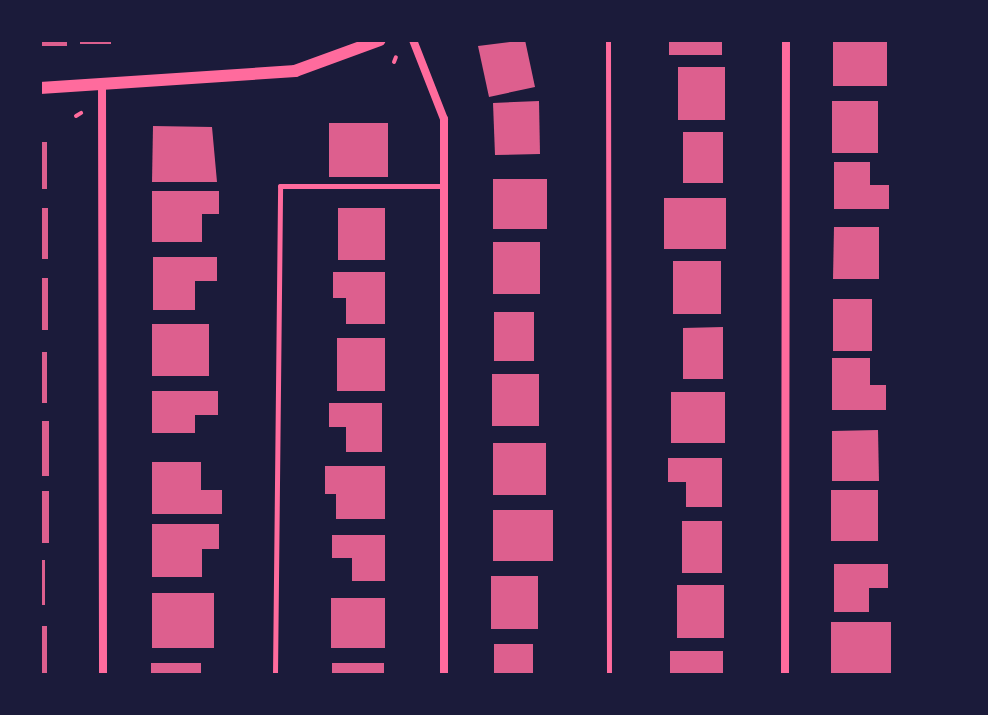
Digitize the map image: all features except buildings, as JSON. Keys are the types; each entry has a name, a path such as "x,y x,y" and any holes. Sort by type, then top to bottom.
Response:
{"street":[{"path":"40,88 295,71 380,40"},
{"path":"413,40 444,119 444,675"},
{"path":"785,675 786,40"},
{"path":"102,83 103,675"}],"lane":[{"path":"608,40 609,675"},
{"path":"275,675 280,186 444,186"}]}
